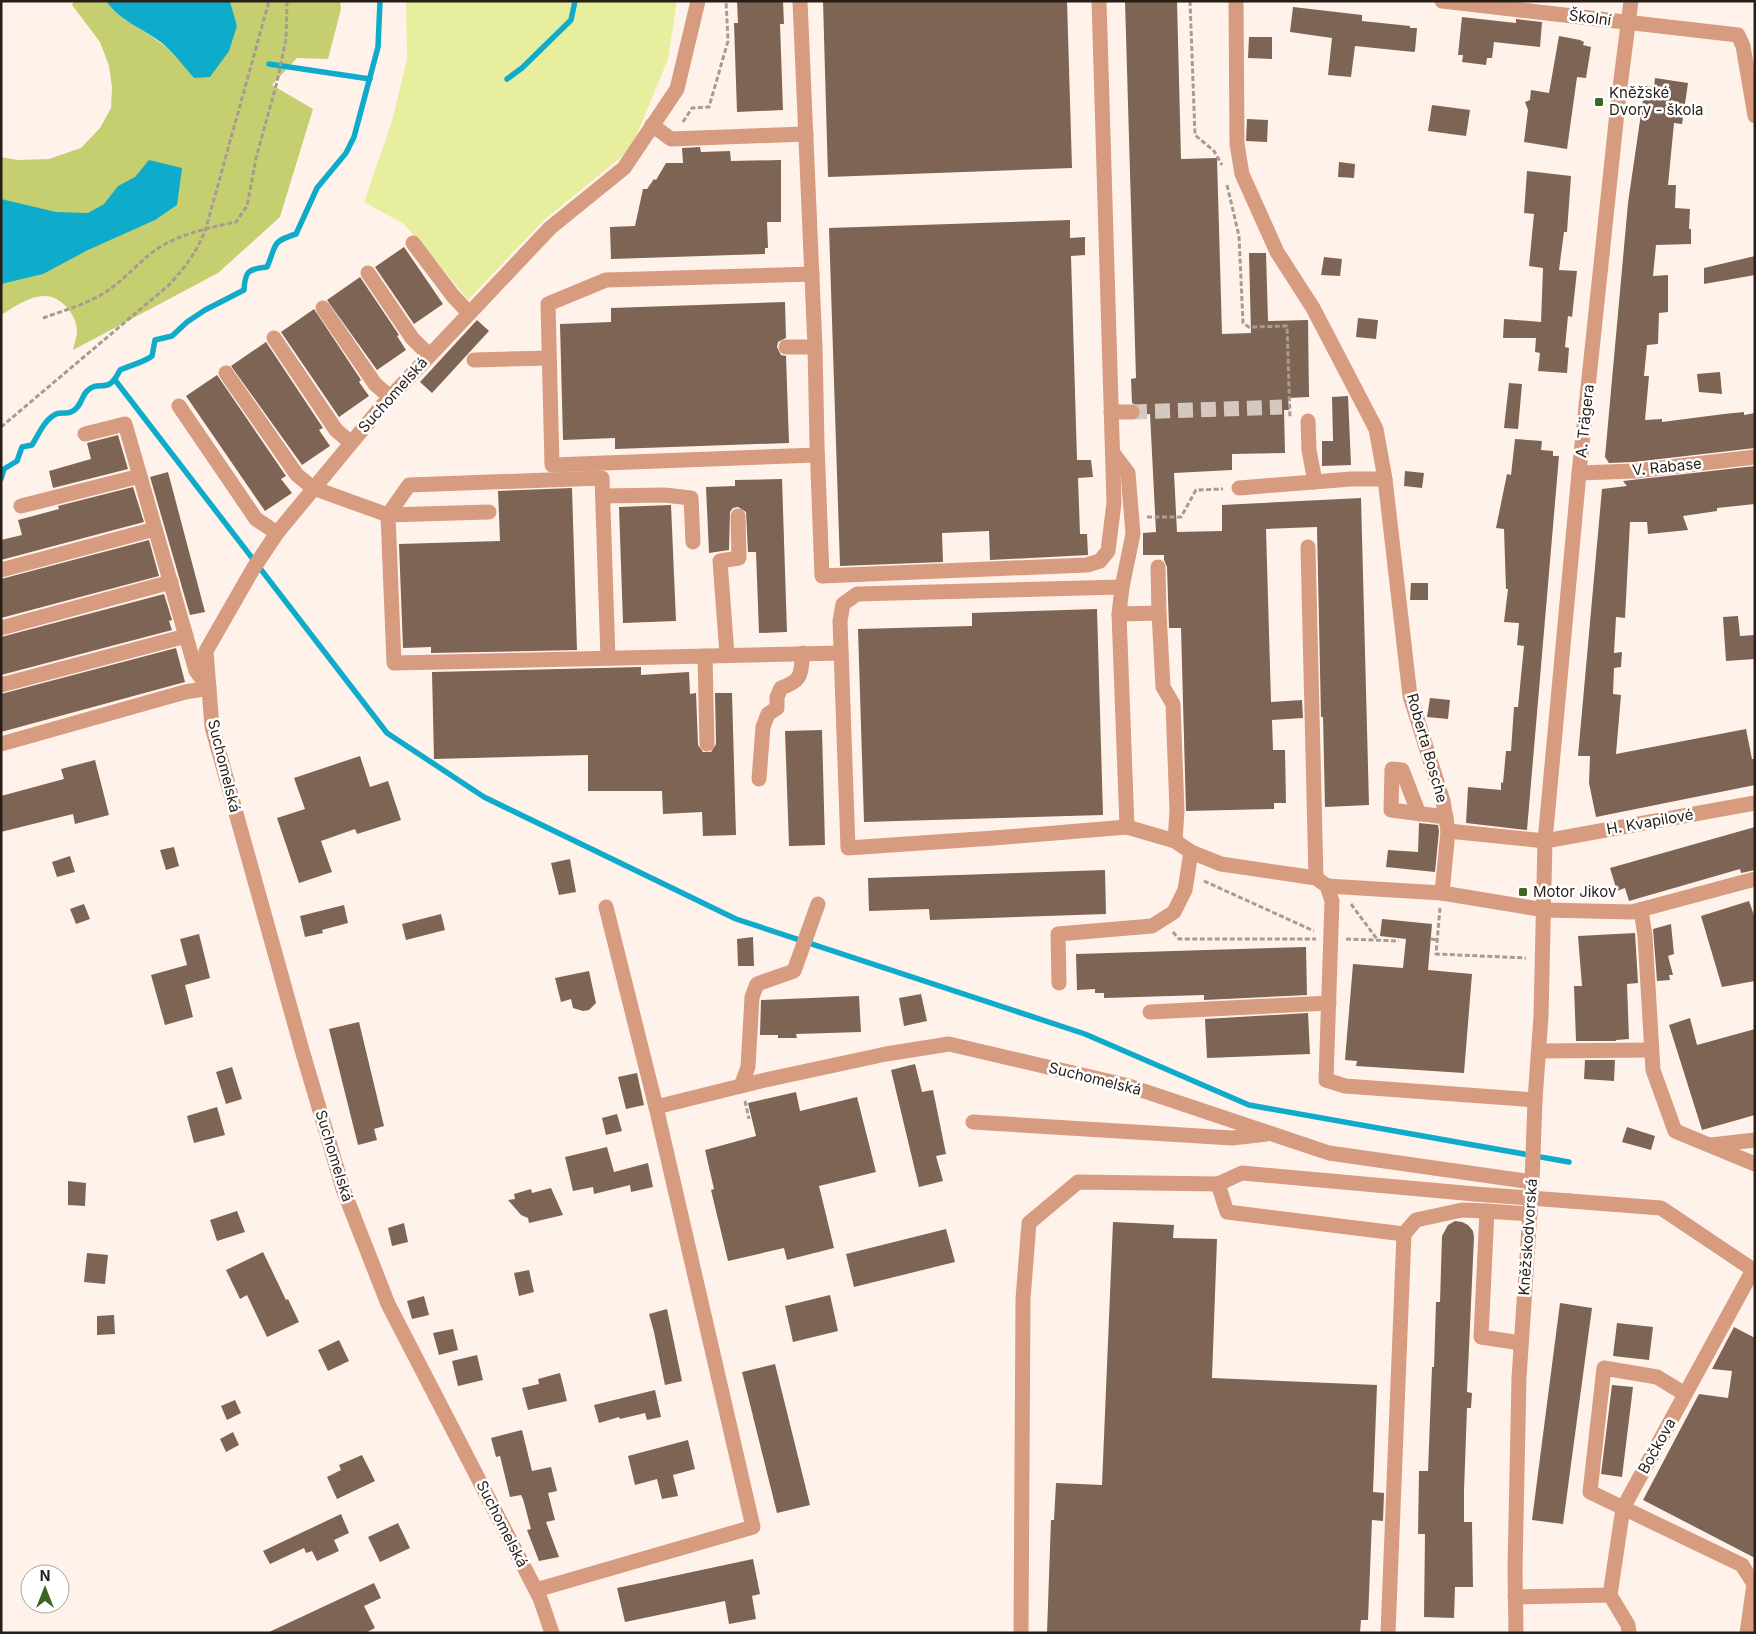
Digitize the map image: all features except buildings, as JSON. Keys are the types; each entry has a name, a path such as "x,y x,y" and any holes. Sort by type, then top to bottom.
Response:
{"street":[{"name":"Suchomelská","path":"552,1633 536,1590 388,1304 343,1189 302,1050 212,727 206,652 253,569 277,533 350,442 429,355 550,228 624,168 677,88 698,1"},
{"path":"800,1 815,347 822,576 1087,565 1100,561 1108,551 1114,503 1100,1"},
{"name":"Roberta Bosche","path":"1236,1 1237,144 1242,174 1277,252 1313,308 1376,429 1385,479 1410,696 1443,801 1447,824 1442,893"},
{"name":"Školní","path":"1442,1 1738,35 1743,46 1755,116"},
{"name":"A. Trägera","path":"1545,841 1580,473 1631,1"},
{"path":"652,125 671,139 806,134"},
{"path":"413,244 453,296 470,313"},
{"path":"368,273 412,338 429,355"},
{"path":"812,274 606,280 548,304 552,465 817,455"},
{"path":"323,308 375,384 390,397"},
{"path":"274,338 336,430 350,442"},
{"path":"786,347 815,347"},
{"path":"474,360 550,358"},
{"path":"226,373 297,475 313,488 388,515 490,512"},
{"path":"179,406 256,519 277,533"},
{"path":"1111,412 1132,412"},
{"path":"1308,420 1309,450 1315,482"},
{"path":"1,744 185,692 209,688 196,670 126,424 85,434"},
{"path":"1112,453 1128,473 1133,534 1122,587 1119,614 1127,827"},
{"name":"V. Rabase","path":"1580,473 1635,471 1755,457"},
{"path":"21,506 140,476"},
{"path":"608,658 602,478 409,486 388,515 394,663 841,653"},
{"path":"1239,488 1351,479 1385,479"},
{"path":"603,496 664,495 691,498 693,542"},
{"path":"727,655 720,561 738,558 738,516"},
{"path":"1,570 155,529"},
{"path":"1308,547 1328,884 1332,901 1326,1080 1345,1086 1535,1100"},
{"path":"1158,567 1163,687 1172,704 1177,810 1175,841"},
{"path":"1,628 170,582"},
{"path":"1122,587 856,594 843,604 840,621 848,848 1127,827 1175,841 1191,852 1221,864 1328,884 1442,893 1545,910 1632,912 1755,879"},
{"path":"1119,614 1159,612"},
{"path":"1,685 186,636"},
{"path":"759,779 763,727 768,714 777,708 777,697 781,688 795,682 801,673 803,653"},
{"path":"705,656 708,744"},
{"name":"H. Kvapilové","path":"1545,841 1755,803"},
{"path":"1419,814 1447,824 1545,841"},
{"name":"Kněžskodvorská","path":"1516,1633 1518,1397 1539,1051 1545,910 1545,841"},
{"path":"1059,983 1058,934 1152,926 1174,912 1185,890 1191,852"},
{"path":"741,1086 748,1067 752,998 757,984 794,970 818,904"},
{"path":"536,1590 752,1527 656,1107 606,906"},
{"path":"1641,910 1645,936 1653,1070 1675,1131 1755,1164"},
{"path":"1150,1012 1329,1003"},
{"name":"Suchomelská","path":"656,1107 886,1054 949,1044 1129,1086 1329,1153 1532,1182"},
{"path":"1539,1051 1651,1050"},
{"path":"973,1122 1232,1138 1271,1133"},
{"path":"1709,1145 1755,1140"},
{"path":"1021,1633 1023,1299 1028,1223 1078,1182 1218,1184 1242,1173 1475,1194 1661,1208 1754,1271"},
{"path":"1218,1184 1226,1212 1404,1234"},
{"path":"1388,1633 1404,1234 1416,1220 1462,1210 1530,1214"},
{"path":"1487,1211 1481,1337 1521,1343"},
{"name":"Bočkova","path":"1610,1595 1623,1508 1754,1271"},
{"path":"1685,1394 1657,1377 1604,1368 1590,1492 1742,1566 1752,1576 1754,1584 1747,1633"},
{"path":"1515,1597 1610,1595 1628,1625 1629,1633"}],"path":[{"path":"1,427 169,285 190,261 206,228 269,1"},
{"path":"43,318 77,306 110,289 137,264 166,244 206,228 236,222 247,206 256,158 277,82 286,39 287,1"},
{"path":"671,139 692,108 709,107 728,41 726,1"},
{"path":"1190,1 1195,135 1214,151 1222,165 1224,174"},
{"path":"1226,182 1239,236 1243,323 1249,327 1287,326 1290,424"},
{"path":"1132,517 1181,516 1196,490 1239,488"},
{"path":"1187,873 1331,939"},
{"path":"1328,884 1378,940"},
{"path":"1442,893 1436,954 1529,958"},
{"path":"1163,919 1179,940 1331,939 1399,941"},
{"path":"1431,939 1437,940"}],"green space":[{"path":"74,1 106,1 133,25 166,48 194,78 237,26 230,1 340,1 341,9 328,59 297,58 272,85 313,109 280,217 218,273 73,350 77,333 76,325 71,313 57,299 39,296 22,302 1,315 1,157 17,160 49,159 81,148 100,128 111,108 112,87 109,66 100,42 72,5"},
{"path":"406,1 677,1 668,59 631,149 543,221 468,300 404,224 364,202 392,121 407,59"}],"water":[{"path":"106,1 230,1 237,26 229,51 210,77 194,78 162,43 126,20"},
{"path":"149,160 182,168 177,205 155,220 88,250 43,274 1,284 1,199 56,212 88,213 104,204 118,186 135,177"}],"waterway":[{"path":"1,479 4,469 17,461 22,447 32,445 48,420 58,413 69,413 74,410 85,393 92,387 111,383 120,370 152,356 155,340 172,336 187,322 205,310 244,290 245,279 249,272 267,267 278,242 296,234 317,188 346,153 354,137 378,47 380,1"},
{"path":"507,79 522,68 571,20 575,1"},
{"path":"269,64 370,79"},
{"path":"115,380 387,733 484,797 736,919 1085,1034 1249,1105 1569,1162"}],"tunnel":[{"path":"1132,412 1282,407"}],"place":[{"name":"Kněžské Dvory - škola","path":"1599,102"},
{"name":"Motor Jikov","path":"1523,892"}]}
